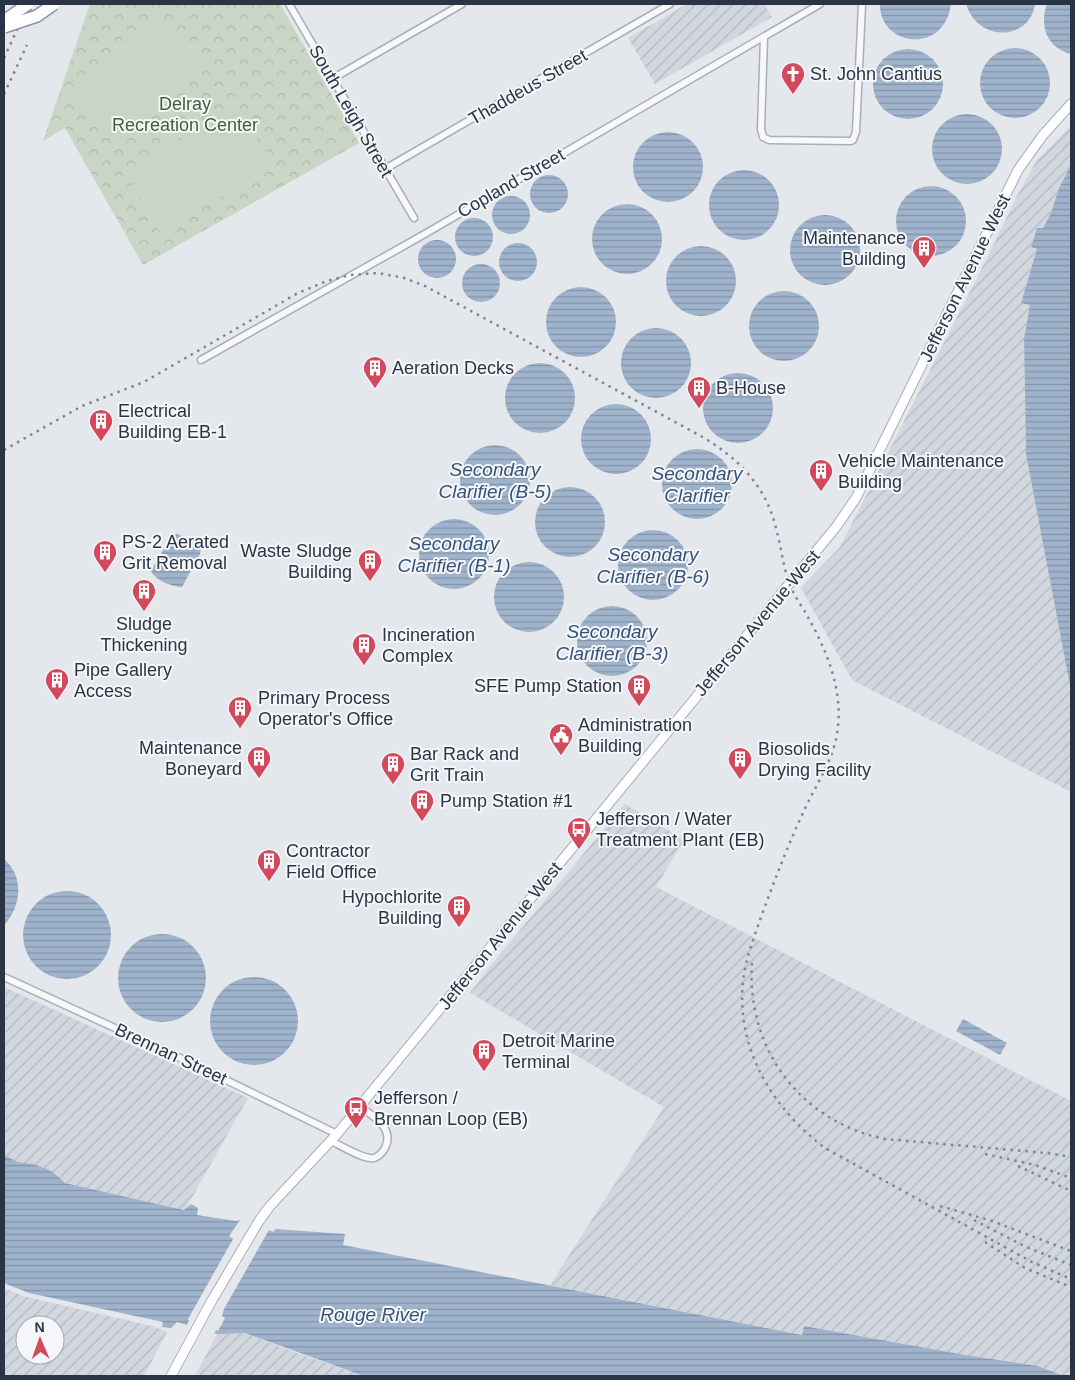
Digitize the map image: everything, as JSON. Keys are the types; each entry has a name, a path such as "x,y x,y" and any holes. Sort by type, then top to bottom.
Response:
{"highway":[{"path":"4,21 28,4"},
{"path":"4,27 37,16 54,4"}],"main road":[{"name":"Jefferson Avenue West","path":"172,1376 196,1329 259,1221 270,1206 360,1107 836,527 856,498 1018,170 1043,135 1071,104"}],"street":[{"name":"South Leigh Street","path":"289,4 414,218"},
{"path":"332,79 462,4"},
{"name":"Thaddeus Street","path":"385,170 670,4"},
{"name":"Copland Street","path":"201,360 422,235 820,4"},
{"path":"764,37 761,129 763,137 769,140 846,142 853,140 856,132 862,4"},
{"name":"Brennan Street","path":"4,977 191,1063 337,1134"},
{"path":"330,1141 364,1157 374,1158 383,1152 388,1136 385,1129 380,1121 360,1107"}],"shaded area":[{"path":"687,4 764,4 772,17 655,84 628,38"},
{"path":"1071,126 1071,165 1059,188 1051,213 1031,247 1037,249 1021,303 1030,305 1024,338 1026,454 1071,691 1071,792 852,680 801,588 840,547 1019,192 1037,160"},
{"path":"625,804 684,840 656,887 1071,1101 1071,1375 1061,1375 1038,1366 964,1355 804,1326 802,1335 550,1285 664,1107 470,993 490,966"},
{"path":"4,987 248,1098 185,1210 64,1183 47,1169 33,1164 18,1162 4,1155"},
{"path":"4,1288 23,1296 152,1326 167,1332 144,1376 4,1376"},
{"path":"245,1333 364,1376 195,1376 217,1334"}],"green space":[{"name":"Delray Recreation Center","path":"90,4 280,4 359,143 143,265 65,128 43,141"},
{"path":"161,16 203,63 112,142 71,94"},
{"path":"239,107 274,168 159,231 125,170"}],"water":[{"path":"880,4 951,4 946,21 937,32 925,38 913,39 900,36 890,29 882,18"},
{"path":"966,4 1035,4 1031,16 1024,25 1014,31 1003,32 992,31 981,26 972,17"},
{"path":"1047,4 1071,4 1071,54 1056,47 1047,35 1044,20"},
{"path":"1022,48 1035,54 1044,63 1048,69 1050,83 1048,97 1040,108 1029,116 1008,118 1001,116 990,108 982,97 980,76 982,69 990,58 1001,50"},
{"path":"915,49 928,55 937,64 941,70 943,84 941,98 933,109 922,117 901,119 894,117 883,109 875,98 873,77 875,70 883,59 894,51"},
{"path":"974,114 987,120 996,129 1000,135 1002,149 1000,163 992,174 981,182 960,184 953,182 942,174 934,163 932,142 934,135 942,124 953,116"},
{"path":"675,132 688,138 697,147 701,153 703,167 701,181 693,192 682,200 661,202 654,200 643,192 635,181 633,160 635,153 643,142 654,134"},
{"path":"1071,165 1071,691 1026,454 1024,338 1030,305 1021,303 1037,249 1031,247 1037,228 1043,228 1051,213 1059,188"},
{"path":"751,170 764,176 773,185 777,191 779,205 777,219 769,230 758,238 737,240 730,238 719,230 711,219 709,198 711,191 719,180 730,172"},
{"path":"549,175 556,176 562,181 567,187 567,201 562,207 556,212 549,213 542,212 536,207 531,201 530,194 531,187 536,181 542,176"},
{"path":"938,186 951,192 960,201 964,207 966,221 964,235 956,246 945,254 924,256 917,254 906,246 898,235 896,214 898,207 906,196 917,188"},
{"path":"511,196 518,197 524,202 529,208 529,222 524,228 518,233 511,234 504,233 498,228 493,222 492,215 493,208 498,202 504,197"},
{"path":"634,204 647,210 656,219 660,225 662,239 660,253 652,264 641,272 620,274 613,272 602,264 594,253 592,232 594,225 602,214 613,206"},
{"path":"832,215 845,221 854,230 858,236 860,250 858,264 850,275 839,283 818,285 811,283 800,275 792,264 790,243 792,236 800,225 811,217"},
{"path":"474,218 481,219 487,224 492,230 492,244 487,250 481,255 474,256 467,255 461,250 456,244 455,237 456,230 461,224 467,219"},
{"path":"437,240 444,241 450,246 455,252 455,266 450,272 444,277 437,278 430,277 424,272 419,266 418,259 419,252 424,246 430,241"},
{"path":"518,243 525,244 531,249 536,255 536,269 531,275 525,280 518,281 511,280 505,275 500,269 499,262 500,255 505,249 511,244"},
{"path":"708,246 721,252 730,261 734,267 736,281 734,295 726,306 715,314 694,316 687,314 676,306 668,295 666,274 668,267 676,256 687,248"},
{"path":"481,264 488,265 494,270 499,276 499,290 494,296 488,301 481,302 474,301 468,296 463,290 462,283 463,276 468,270 474,265"},
{"path":"588,287 601,293 610,302 614,308 616,322 614,336 606,347 595,355 574,357 567,355 556,347 548,336 546,315 548,308 556,297 567,289"},
{"path":"791,291 804,297 813,306 817,312 819,326 817,340 809,351 798,359 777,361 770,359 759,351 751,340 749,319 751,312 759,301 770,293"},
{"path":"663,328 676,334 685,343 689,349 691,363 689,377 681,388 670,396 649,398 642,396 631,388 623,377 621,356 623,349 631,338 642,330"},
{"path":"547,363 560,369 569,378 573,384 575,398 573,412 565,423 554,431 533,433 526,431 515,423 507,412 505,391 507,384 515,373 526,365"},
{"name":"Secondary Clarifier","path":"745,373 758,379 767,388 771,394 773,408 771,422 763,433 752,441 731,443 724,441 713,433 705,422 703,401 705,394 713,383 724,375"},
{"name":"Secondary Clarifier","path":"623,404 636,410 645,419 649,425 651,439 649,453 641,464 630,472 609,474 602,472 591,464 583,453 581,432 583,425 591,414 602,406"},
{"name":"Secondary Clarifier (B-5)","path":"502,445 515,451 524,460 528,466 530,480 528,494 520,505 509,513 488,515 481,513 470,505 462,494 460,473 462,466 470,455 481,447"},
{"name":"Secondary Clarifier","path":"704,449 717,455 726,464 730,470 732,484 730,498 722,509 711,517 690,519 683,517 672,509 664,498 662,477 664,470 672,459 683,451"},
{"name":"Secondary Clarifier (B-5)","path":"577,487 590,493 599,502 603,508 605,522 603,536 595,547 584,555 563,557 556,555 545,547 537,536 535,515 537,508 545,497 556,489"},
{"name":"Secondary Clarifier (B-1)","path":"461,519 474,525 483,534 487,540 489,554 487,568 479,579 468,587 447,589 440,587 429,579 421,568 419,547 421,540 429,529 440,521"},
{"name":"Secondary Clarifier (B-6)","path":"660,530 673,536 682,545 686,551 688,565 686,579 678,590 667,598 646,600 639,598 628,590 620,579 618,558 620,551 628,540 639,532"},
{"path":"177,534 201,547 200,554 182,587 164,582 151,571 171,536"},
{"path":"536,562 549,568 558,577 562,583 564,597 562,611 554,622 543,630 522,632 515,630 504,622 496,611 494,590 496,583 504,572 515,564"},
{"name":"Secondary Clarifier (B-3)","path":"619,606 632,612 641,621 645,627 647,641 645,655 637,666 626,674 605,676 598,674 587,666 579,655 577,634 579,627 587,616 598,608"},
{"path":"4,859 11,866 15,874 18,892 14,910 4,925"},
{"path":"58,891 76,891 92,898 104,910 111,926 111,944 104,960 92,972 76,979 58,979 42,972 30,960 23,944 23,926 30,910 42,898"},
{"path":"153,934 171,934 187,941 199,953 206,969 206,987 199,1003 187,1015 171,1022 153,1022 137,1015 125,1003 118,987 118,969 125,953 137,941"},
{"path":"245,977 263,977 279,984 291,996 298,1012 298,1030 291,1046 279,1058 263,1065 245,1065 229,1058 217,1046 210,1030 210,1012 217,996 229,984"},
{"path":"963,1019 1007,1043 1000,1055 956,1031"},
{"name":"Rouge River","path":"4,1155 18,1162 33,1164 47,1169 65,1183 184,1210 191,1204 198,1208 197,1215 240,1220 274,1232 275,1229 345,1234 343,1245 802,1335 804,1326 1038,1366 1061,1375 1071,1376 364,1376 245,1333 217,1334 177,1322 171,1328 162,1327 163,1322 29,1293 4,1283"}],"pier":[{"path":"240,1220 270,1228 224,1309 222,1316 225,1318 218,1331 216,1330 213,1335 210,1332 208,1334 185,1328 189,1321 188,1319 233,1239 229,1236"}],"railway":[{"path":"4,58 29,4"},
{"path":"4,94 27,45"},
{"path":"4,450 82,406 144,382 298,293 327,281 350,275 378,273 404,278 425,286 699,435 724,451 735,460 754,482 769,507 790,585 816,631 832,671 839,712 836,738 829,761 785,854 747,958 743,982 742,1007 752,1054 774,1096 789,1115 825,1148 1032,1262 1071,1279"},
{"path":"752,963 753,995 758,1024 769,1052 785,1077 804,1099 828,1116 855,1130 885,1139 1047,1153 1071,1157"},
{"path":"985,1154 1035,1165 1071,1178"},
{"path":"1018,1166 1071,1191"},
{"path":"940,1206 992,1221 1071,1251"},
{"path":"974,1220 1024,1246 1071,1265"},
{"path":"985,1242 1025,1268 1071,1287"}],"place":[{"name":"St. John Cantius","path":"793,95"},
{"name":"Maintenance Building","path":"924,269"},
{"name":"Aeration Decks","path":"375,389"},
{"name":"B-House","path":"699,409"},
{"name":"Electrical Building EB-1","path":"101,442"},
{"name":"Vehicle Maintenance Building","path":"821,492"},
{"name":"PS-2 Aerated Grit Removal","path":"105,573"},
{"name":"Waste Sludge Building","path":"370,582"},
{"name":"Sludge Thickening","path":"144,612"},
{"name":"Incineration Complex","path":"364,666"},
{"name":"Pipe Gallery Access","path":"57,701"},
{"name":"SFE Pump Station","path":"639,707"},
{"name":"Primary Process Operator's Office","path":"240,729"},
{"name":"Administration Building","path":"561,756"},
{"name":"Maintenance Boneyard","path":"259,779"},
{"name":"Biosolids Drying Facility","path":"740,780"},
{"name":"Bar Rack and Grit Train","path":"393,785"},
{"name":"Pump Station #1","path":"422,822"},
{"name":"Jefferson / Water Treatment Plant (EB)","path":"579,850"},
{"name":"Contractor Field Office","path":"269,882"},
{"name":"Hypochlorite Building","path":"459,928"},
{"name":"Detroit Marine Terminal","path":"484,1072"},
{"name":"Jefferson / Brennan Loop (EB)","path":"356,1129"}]}
